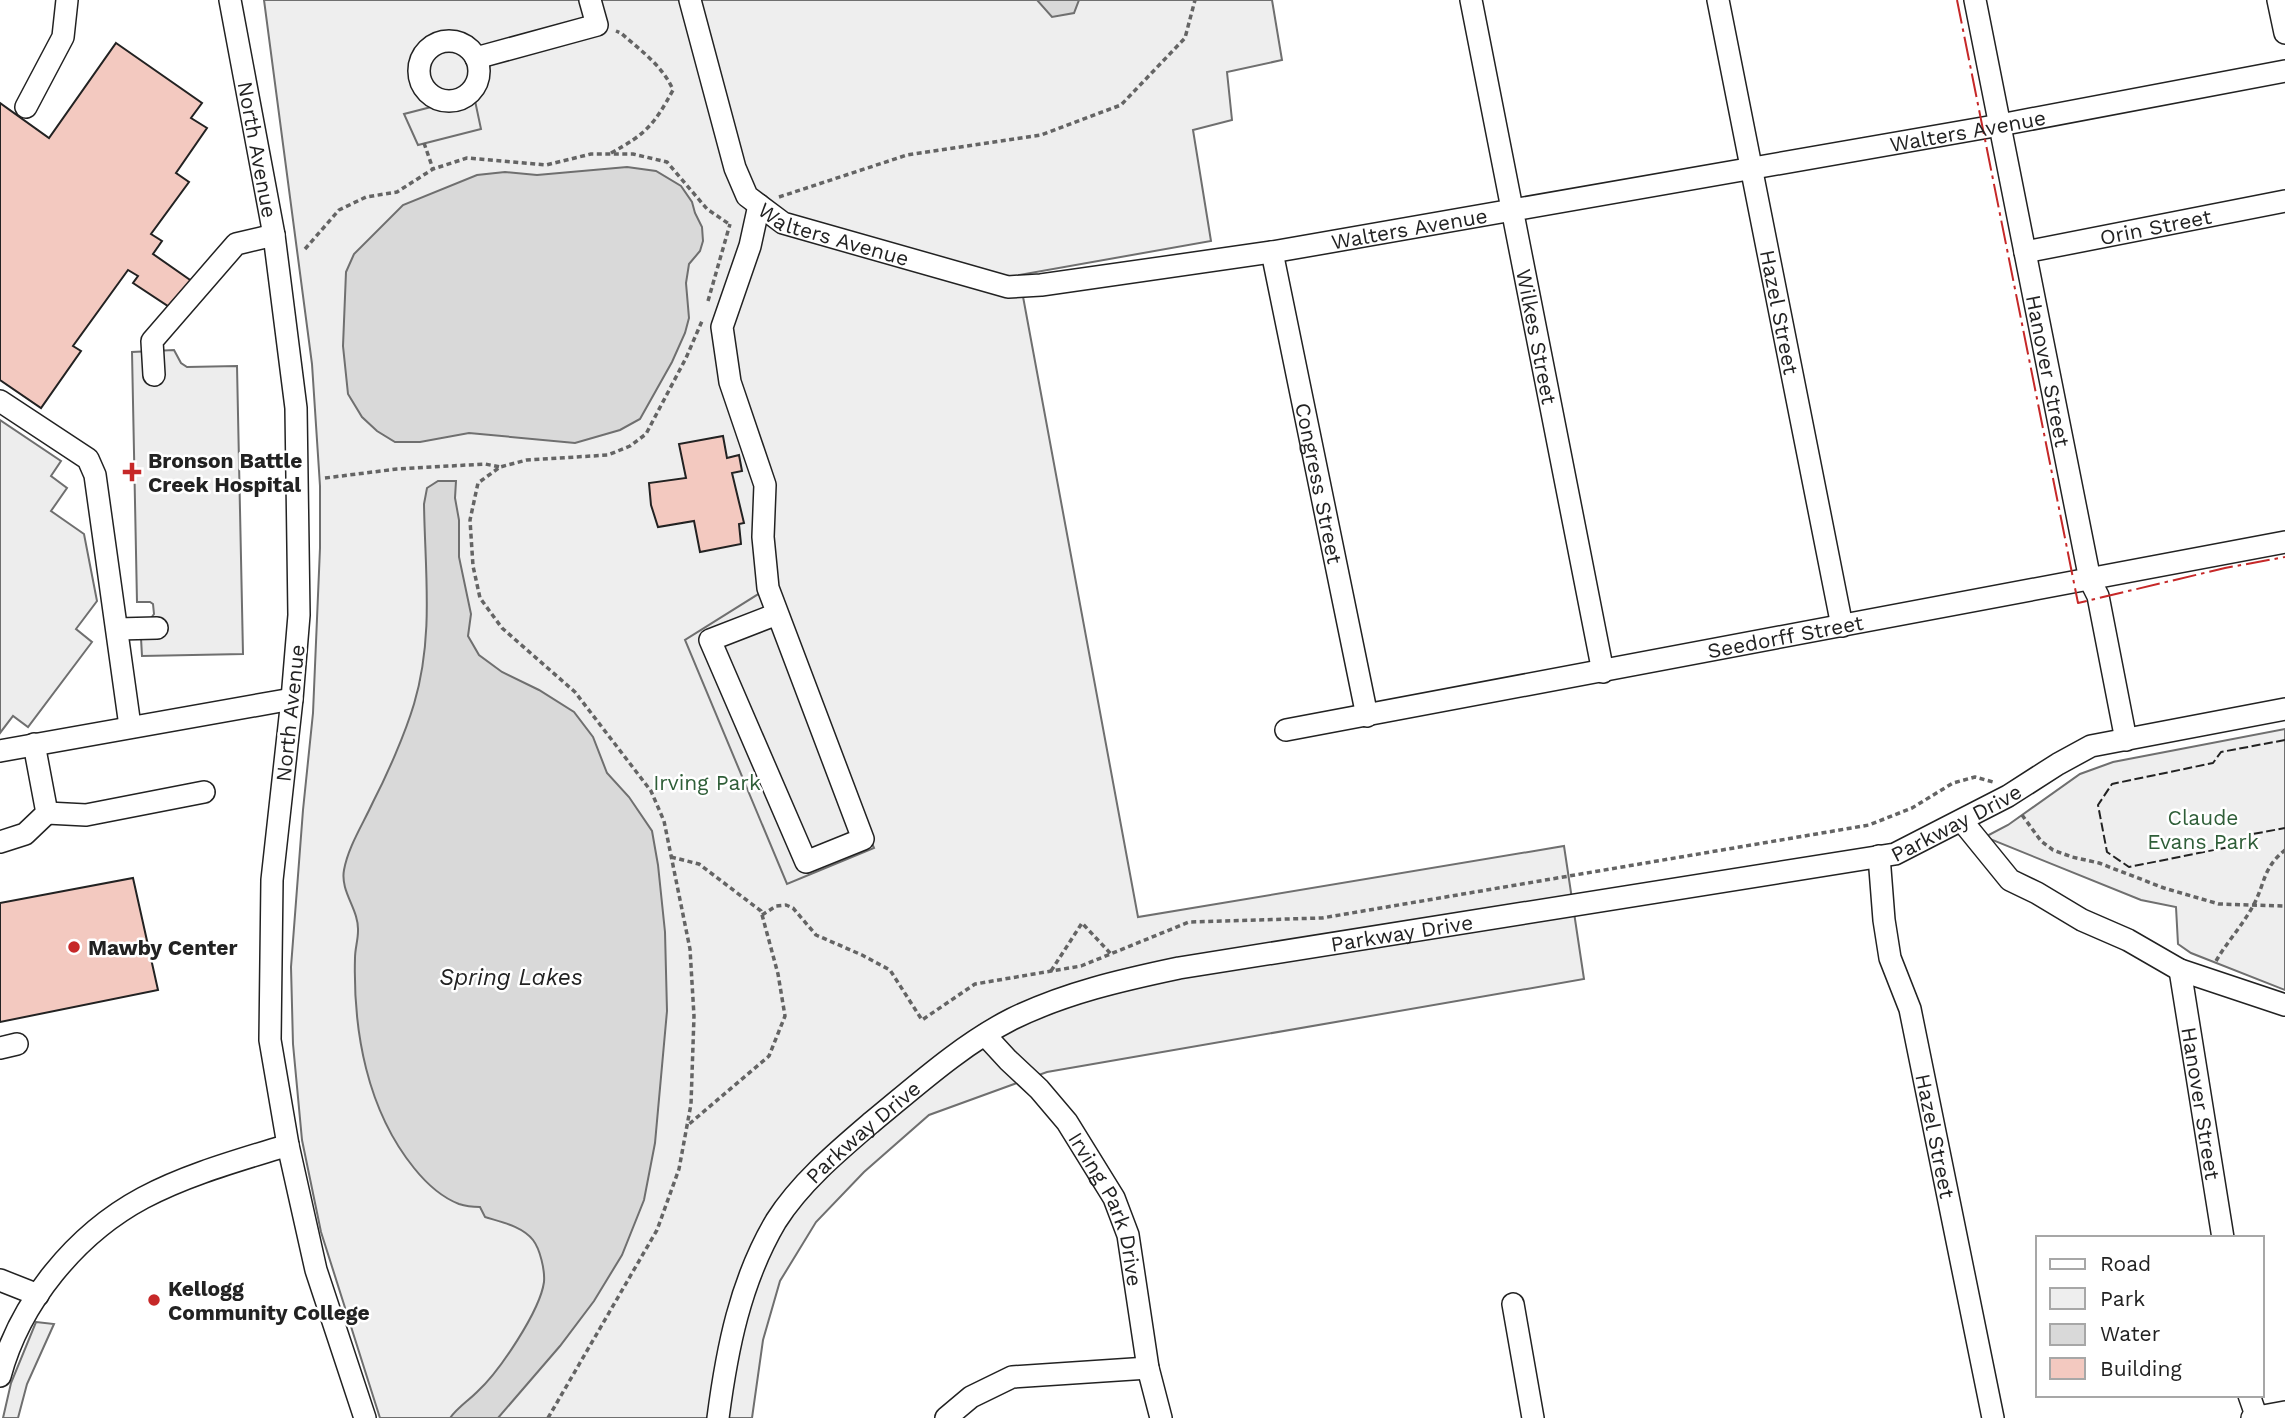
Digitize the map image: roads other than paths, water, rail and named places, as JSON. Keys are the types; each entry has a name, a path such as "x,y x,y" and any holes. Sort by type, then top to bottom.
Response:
{"street":[{"path":"26,107 64,37 67,0"},
{"name":"North Avenue","path":"230,0 274,235 296,408 299,615 272,880 270,1040 288,1145 316,1270 365,1418"},
{"path":"477,58 597,25 590,0"},
{"name":"Walters Avenue","path":"690,0 735,168 747,196 783,223 1008,287 1041,285 1272,252 2000,125 2285,71"},
{"name":"Wilkes Street","path":"1471,0 1603,672"},
{"name":"Hazel Street","path":"1718,0 1842,626"},
{"name":"Hanover Street","path":"1975,0 2090,580 2098,596 2126,740"},
{"path":"2278,0 2285,33"},
{"name":"Orin Street","path":"2025,253 2285,201"},
{"path":"759,205 750,246 722,327 730,382 765,485 763,537 768,588 863,839 806,862 710,640 777,614"},
{"path":"154,375 152,341 227,253 236,244 274,235"},
{"name":"Congress Street","path":"1272,252 1367,716"},
{"path":"0,401 88,458 95,475 130,726"},
{"name":"Seedorff Street","path":"1286,730 2285,542"},
{"path":"117,629 157,628"},
{"path":"0,751 292,699"},
{"name":"Parkway Drive","path":"718,1418 726,1359 742,1297 759,1254 778,1220 803,1187 856,1136 936,1070 1012,1019 1054,1000 1108,983 1179,968 1895,853 1962,821 2091,746 2285,709"},
{"path":"34,744 47,813"},
{"path":"0,842 25,834 47,813 86,815 204,792"},
{"path":"1962,821 2010,880 2082,920 2128,940 2180,970 2285,1005"},
{"name":"Hazel Street","path":"1880,856 1884,920 1891,958 1910,1009 1993,1418"},
{"name":"Hanover Street","path":"2180,970 2223,1236"},
{"name":"Irving Park Drive","path":"985,1035 1039,1088 1068,1122 1114,1198 1128,1235 1148,1368 1161,1418"},
{"path":"0,1376 18,1330 38,1295 54,1272 103,1224 143,1198 187,1179 288,1145"},
{"path":"0,1280 38,1295"},
{"path":"1513,1304 1532,1418"},
{"path":"946,1418 971,1397 1012,1377 1148,1368"},
{"path":"2250,1397 2255,1418 2285,1412"}],"water":[{"path":"1037,0 1079,0 1074,13 1052,17"},
{"path":"627,167 656,171 681,186 692,202 702,227 703,241 700,251 689,264 686,283 689,318 685,333 640,419 620,430 575,443 469,433 420,442 395,442 377,431 362,417 348,394 343,346 346,272 354,254 403,205 477,175 505,172 537,175"},
{"name":"Spring Lakes","path":"438,481 456,481 459,557 471,614 468,636 479,655 502,672 539,690 574,712 593,737 607,773 629,797 652,831 665,932 667,1011 655,1143 644,1200 622,1255 594,1301 560,1346 498,1418 450,1418 486,1383 527,1324 544,1282 541,1260 536,1244 523,1231 485,1217 480,1207 459,1204 434,1189 414,1168 385,1121 374,1095 360,1041 355,986 358,923 343,878 352,844 406,728 420,679 427,604 424,504 427,488"}],"place":[{"name":"Bronson Battle Creek Hospital","path":"132,472"},
{"name":"Mawby Center","path":"74,947"},
{"name":"Kellogg Community College","path":"154,1300"}],"park label":[{"name":"Irving Park","path":"707,782"},
{"name":"Claude Evans Park","path":"2203,829"}]}
